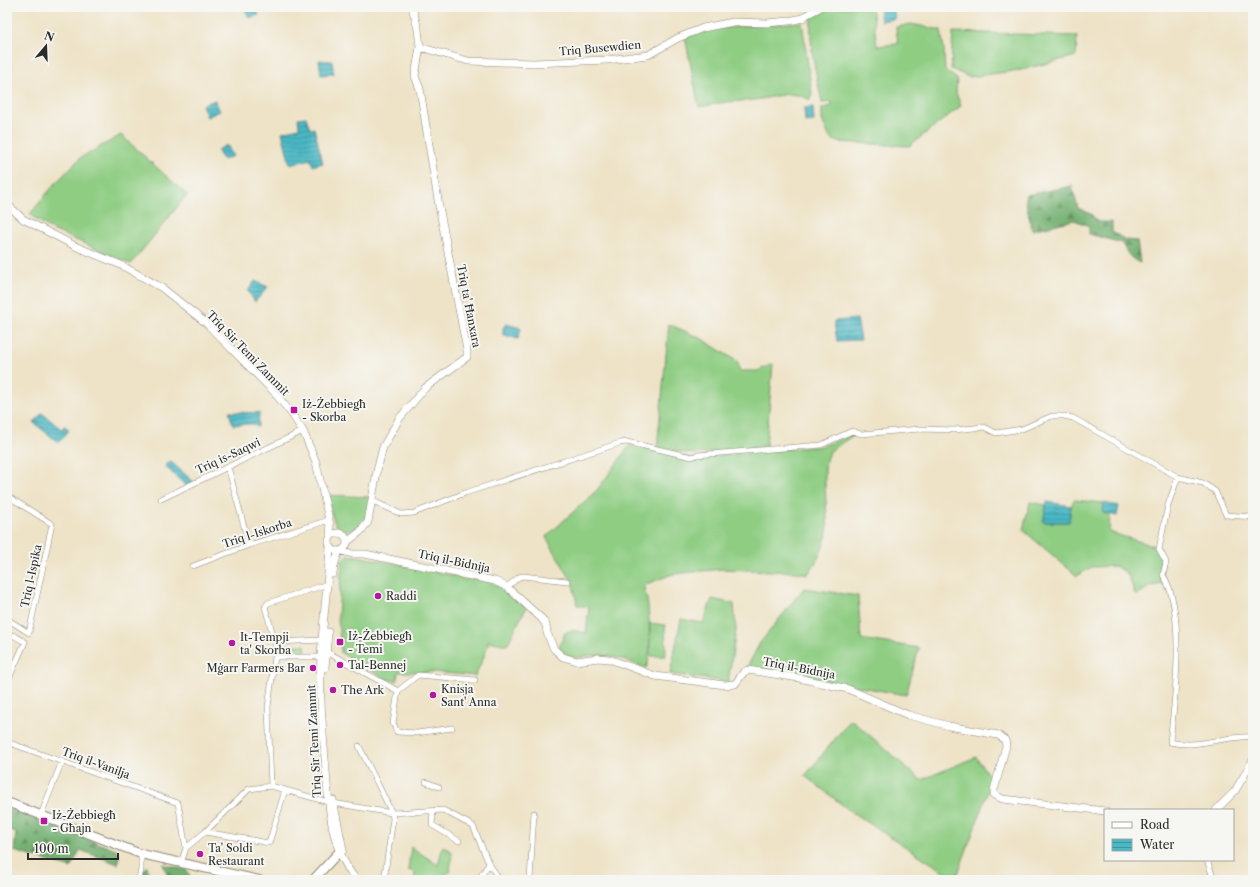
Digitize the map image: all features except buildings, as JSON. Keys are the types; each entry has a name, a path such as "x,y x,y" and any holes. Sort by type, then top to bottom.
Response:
{"main road":[{"path":"7,802 141,854 259,880"},
{"path":"314,880 339,852"}],"street":[{"path":"412,7 418,29 420,47"},
{"name":"Triq Busewdien","path":"420,47 468,61 533,63 607,60 648,54 678,38 709,26 733,22 767,23 789,21 803,18 821,7"},
{"name":"Triq ta' Ħanxara","path":"344,547 368,522 373,501 377,472 384,447 399,418 425,388 467,357 467,350 437,198 420,89 415,76 420,47"},
{"name":"Triq Sir Temi Zammit","path":"7,204 23,219 77,247 121,265 162,288 206,323 274,392 303,431 316,462 329,520 337,534"},
{"path":"373,501 401,514 414,513 465,493 627,442 692,457 697,455 821,445 852,431 861,434 920,429 954,430 984,427 996,433 1022,429 1049,418 1064,416 1073,418 1178,477 1203,483 1215,491 1226,515 1253,517"},
{"name":"Triq is-Saqwi","path":"161,499 303,431"},
{"path":"228,467 249,545"},
{"path":"1178,477 1168,505 1159,550 1166,562 1163,575 1168,582 1174,603 1176,627 1176,688 1170,742 1179,744 1196,744 1253,737"},
{"name":"Triq l-Ispika","path":"7,620 29,633 52,524 8,497"},
{"name":"Triq l-Iskorba","path":"193,566 249,545 329,520"},
{"path":"337,534 346,537 344,547 333,550 328,541 337,534 360,532"},
{"name":"Triq Sir Temi Zammit","path":"330,547 323,640 322,726 330,802 330,822 339,852 347,868 356,880"},
{"name":"Triq Sir Temi Zammit","path":"323,653 334,566 344,547"},
{"name":"Triq il-Bidnija","path":"344,547 365,554 495,580 507,587 542,619 546,625 547,633 554,649 559,655 568,659 577,661 598,658 609,659 655,676 725,685 735,684 744,672 750,670 838,686 864,695 889,708 908,715 948,726 991,733 1002,737 1005,740 1006,746 993,792 995,797 1104,811"},
{"path":"507,587 519,577 523,576 567,581"},
{"path":"271,786 268,706 275,657 275,642 266,607 268,603 328,584"},
{"path":"7,683 24,642 14,635"},
{"path":"275,642 323,640"},
{"path":"275,657 323,653 398,691"},
{"path":"452,728 417,733 397,732 393,723 398,691 418,675 474,680"},
{"name":"Triq il-Vanilja","path":"7,742 178,803 186,848"},
{"path":"359,746 392,813 393,819 384,880"},
{"path":"1217,809 1235,791 1253,760"},
{"path":"41,815 62,762"},
{"path":"426,782 439,787"},
{"path":"181,863 186,848 205,832 249,788 271,786 330,802 392,813 443,810 473,826 489,864 500,880"},
{"path":"205,832 269,843 285,790"},
{"name":"Triq Sir Temi Zammit","path":"330,802 343,850 349,864 360,880"},
{"path":"433,811 432,825 458,841"},
{"path":"530,880 534,813"},
{"path":"139,880 141,854"},
{"path":"1207,861 1214,880"},
{"path":"478,880 489,864"}],"green space":[{"path":"826,7 872,7 877,46 898,44 896,27 911,24 941,30 945,70 957,79 956,93 961,106 909,146 838,142 830,138 822,120 822,108 832,106 832,102 822,103 813,58 811,35 812,14"},
{"path":"802,22 812,93 810,100 791,94 757,100 723,102 699,107 685,37 709,29"},
{"path":"953,32 1077,36 1076,56 1021,70 969,77 951,69"},
{"path":"121,135 187,195 131,264 53,230 30,214 54,185 80,158"},
{"path":"1072,186 1078,208 1091,214 1098,222 1112,222 1112,232 1126,240 1137,241 1140,263 1129,255 1122,243 1089,234 1089,226 1074,220 1032,230 1026,195"},
{"path":"669,324 702,339 738,362 739,371 757,371 773,364 766,446 730,452 693,454 657,448"},
{"path":"850,435 854,435 831,451 826,459 825,479 827,533 820,554 808,574 797,572 722,569 673,574 646,584 644,590 646,595 649,622 649,659 646,668 608,656 595,655 575,658 559,648 565,633 572,630 586,633 589,607 577,605 573,583 546,537 597,490 630,445 692,458 823,446"},
{"path":"328,495 370,497 367,514 363,523 354,529 347,530 338,527 333,518"},
{"path":"1074,500 1104,503 1103,513 1110,513 1109,532 1157,547 1162,559 1163,584 1150,586 1136,596 1127,573 1115,566 1092,567 1077,576 1023,530 1030,502 1046,505 1044,522 1069,522 1071,506"},
{"path":"348,555 456,576 465,580 469,577 487,580 501,588 526,608 507,645 489,641 475,676 434,672 398,672 397,681 386,679 341,653 338,616 342,561"},
{"path":"804,588 858,596 861,639 919,648 906,695 747,667 760,643"},
{"path":"712,599 734,604 736,631 728,682 670,674 681,619 703,623"},
{"path":"650,623 665,625 666,656 650,656"},
{"path":"281,645 305,645 306,653 281,654"},
{"path":"851,719 921,780 976,757 989,776 993,777 956,879 853,813 805,776"},
{"path":"7,809 116,850 119,855 118,864 80,850 71,868 14,851 16,832 7,829"},
{"path":"443,846 452,852 450,872 444,875 445,880 414,880 415,872 408,870 411,847 438,865"},
{"path":"163,864 187,870 192,880 141,880 143,871 147,866 149,876 168,876"}],"water":[{"path":"244,7 256,7 259,15 249,18"},
{"path":"891,7 894,10 895,19 881,21 879,8"},
{"path":"319,60 332,61 334,74 321,75"},
{"path":"215,100 220,111 207,117 202,105"},
{"path":"813,107 814,121 805,122 804,108"},
{"path":"306,117 310,129 314,128 323,163 313,166 310,159 290,165 282,132 299,128 298,118"},
{"path":"227,145 233,156 223,160 217,150"},
{"path":"255,281 268,287 255,302 248,291"},
{"path":"857,319 861,340 837,341 834,321"},
{"path":"506,324 521,328 518,339 503,335 503,328"},
{"path":"229,412 259,413 258,427 252,424 233,425"},
{"path":"42,413 61,429 65,426 69,430 59,443 34,423"},
{"path":"170,461 194,482 186,486 165,466"},
{"path":"1047,502 1071,506 1069,522 1043,522"},
{"path":"1104,503 1119,506 1117,516 1103,513"}],"place":[{"name":"Iż-Żebbiegħ - Skorba","path":"294,410"},
{"name":"Raddi","path":"378,596"},
{"name":"Iż-Żebbiegħ - Temi","path":"340,642"},
{"name":"It-Tempji ta' Skorba","path":"232,643"},
{"name":"Tal-Bennej","path":"340,665"},
{"name":"Mġarr Farmers Bar","path":"313,668"},
{"name":"The Ark","path":"333,690"},
{"name":"Knisja Sant' Anna","path":"433,695"},
{"name":"Iż-Żebbiegħ - Għajn","path":"44,821"},
{"name":"Ta' Soldi Restaurant","path":"200,854"}]}
